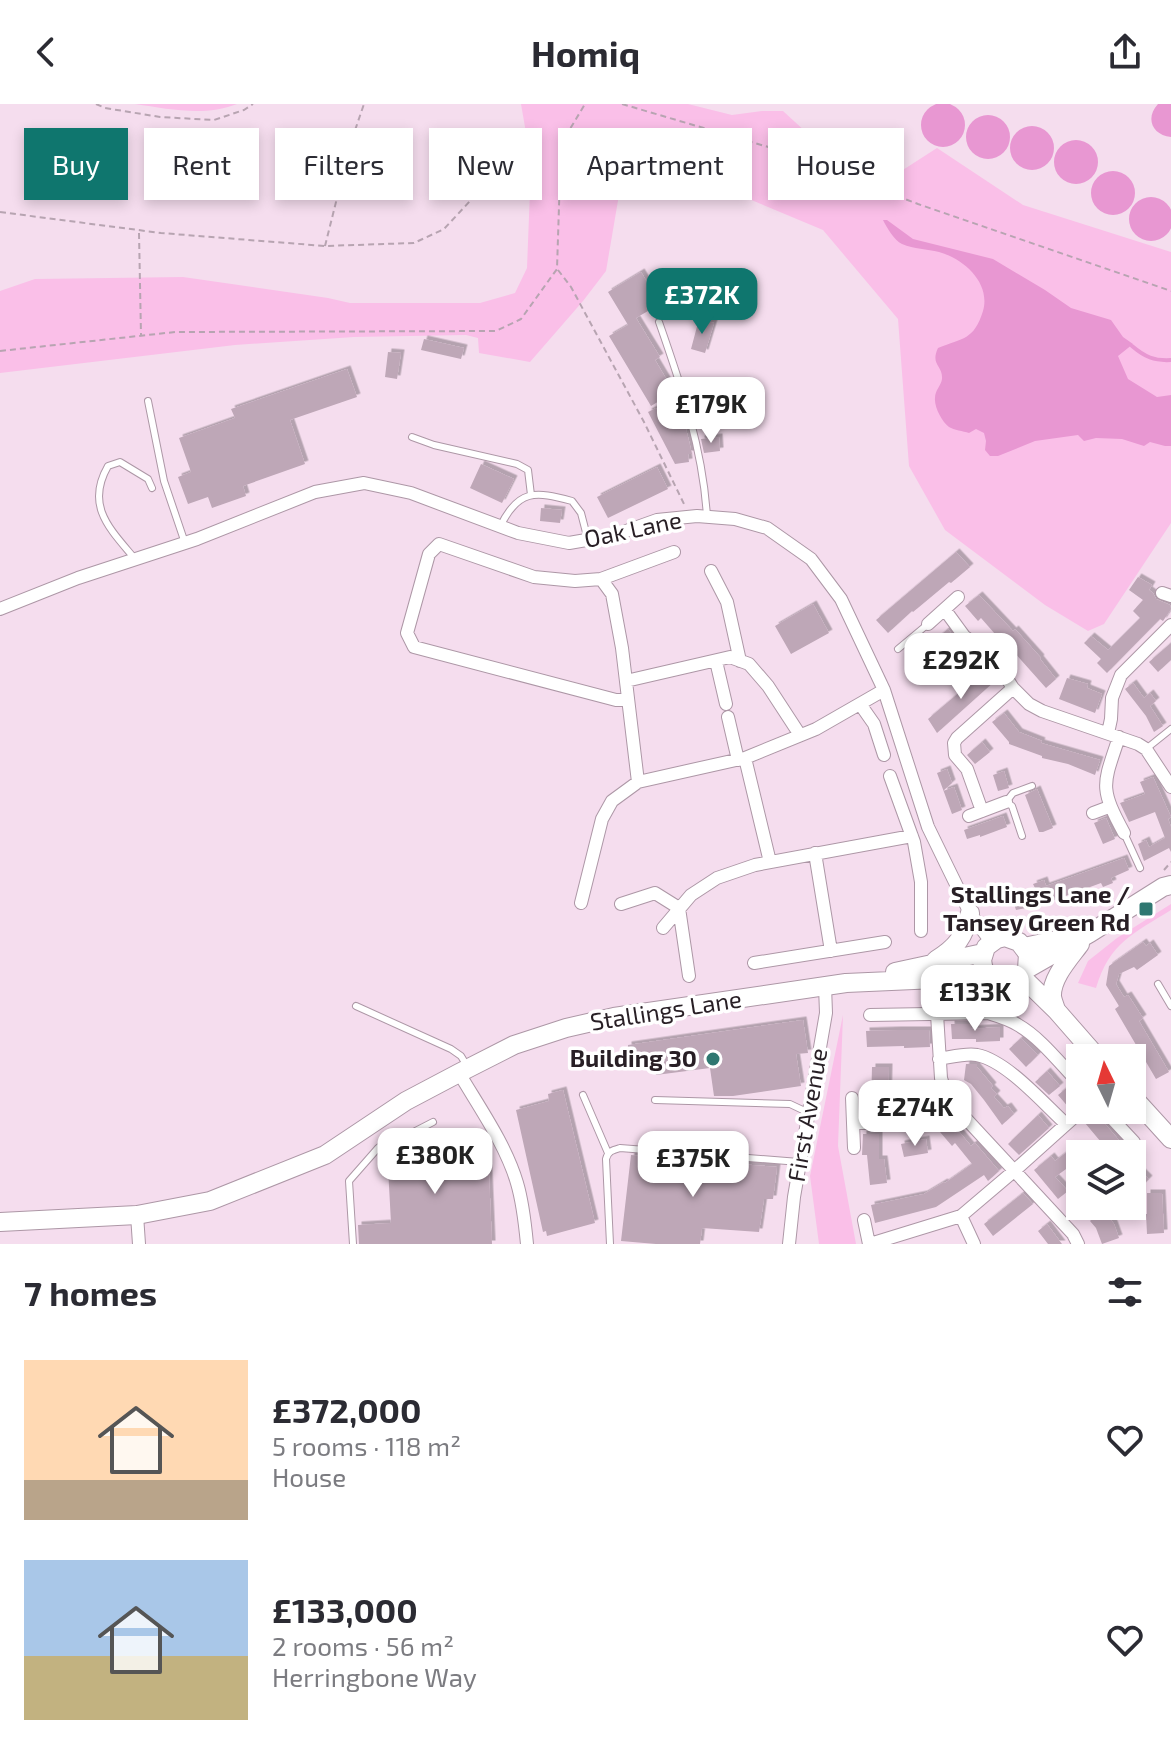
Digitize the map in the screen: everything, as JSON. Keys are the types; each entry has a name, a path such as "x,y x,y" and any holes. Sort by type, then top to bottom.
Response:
{"main road":[{"path":"846,983 959,978 1009,983 1168,883"},
{"path":"927,965 953,949 967,927 970,913"},
{"path":"1024,947 1090,933"},
{"path":"1056,1010 1052,997 1055,982 1066,962 1090,933"},
{"path":"846,983 987,948 1005,937 1012,938 1028,954 1024,973"},
{"path":"987,948 983,966 995,981"},
{"path":"1024,973 1086,1044"},
{"name":"Stallings Lane","path":"0,1222 137,1215 210,1201 325,1155 406,1101 514,1045 614,1017 846,983"},
{"path":"1146,1111 1171,1139"}],"street":[{"name":"Oak Lane","path":"0,609 78,578 185,543 315,492 364,483 411,493 518,533 569,543 615,535 657,520 690,517 735,519 767,528 811,559 841,599 884,690 928,827 987,948"},
{"path":"628,700 616,700 414,647 407,633 429,554 439,544 534,577 575,581 601,579 674,552"},
{"path":"711,571 727,602 740,661"},
{"path":"601,579 612,594 638,782"},
{"path":"928,624 958,597"},
{"path":"945,610 964,636 994,659 1013,688 1029,704 1146,749 1171,787"},
{"path":"1124,833 1109,807 1106,793 1105,775 1113,735 1112,698 1121,675 1171,625"},
{"path":"626,681 730,657 749,664 768,686 800,735"},
{"path":"716,661 770,862"},
{"path":"982,811 967,769 955,755 954,743 1013,688"},
{"path":"581,903 602,819 612,801 638,782 742,759 816,729 884,690"},
{"path":"860,704 874,724 884,755"},
{"path":"890,776 912,836 921,882 921,931"},
{"path":"969,816 1006,802"},
{"path":"1093,813 1109,807"},
{"path":"663,928 691,895 717,878 755,865 912,836"},
{"path":"815,853 831,951"},
{"path":"621,904 655,893 679,908 689,976"},
{"path":"754,963 885,942"},
{"name":"First Avenue","path":"789,1244 794,1197 826,1013 825,986"},
{"path":"870,1015 988,1013 1018,1025 1066,1070"},
{"path":"937,1014 944,1088 956,1108 1073,1234 1078,1244"},
{"path":"864,1220 869,1244 961,1216 1066,1124 1003,1066 989,1059 965,1055 939,1059"},
{"path":"464,1070 517,1181 527,1244"},
{"path":"852,1098 854,1148"},
{"path":"854,1123 910,1123 956,1108"},
{"path":"1117,1124 1132,1140"},
{"path":"137,1215 139,1244"},
{"path":"961,1216 974,1244"}],"lane":[{"path":"659,322 689,412 705,490 707,517"},
{"path":"148,401 164,481 185,543"},
{"path":"412,437 517,464 528,470 531,495"},
{"path":"135,559 105,523 98,502 101,478 108,466 120,462 148,479 152,488"},
{"path":"500,527 515,502 531,495 557,497 572,501 581,513 588,540"},
{"path":"898,649 928,624"},
{"path":"1146,749 1171,729"},
{"path":"1022,836 1012,806 1006,802 1013,793 1032,786"},
{"path":"1124,833 1140,868"},
{"path":"1158,984 1171,1006"},
{"path":"356,1006 451,1049 461,1056 464,1070"},
{"path":"583,1095 608,1153 610,1244"},
{"path":"655,1100 790,1104 809,1113"},
{"path":"353,1244 349,1181 389,1140 400,1139 433,1122"},
{"path":"608,1153 620,1148 800,1162"}],"path":[{"path":"96,104 160,117 214,120 253,104"},
{"path":"325,246 351,142 364,104"},
{"path":"0,351 175,332 496,331 521,319 557,269 561,144 585,104"},
{"path":"622,104 775,149 918,204 1171,291"},
{"path":"0,212 139,230 325,246 414,243 444,229 471,200"},
{"path":"139,230 141,336"},
{"path":"557,269 571,287 644,422 690,517"}],"shaded area":[{"path":"943,103 958,110 965,125 958,140 943,147 928,140 921,125 928,110"},
{"path":"135,104 237,104 199,111"},
{"path":"521,104 688,104 732,115 783,111 802,128 768,128 768,200 904,200 904,169 937,148 1023,205 1171,252 1171,523 1104,624 1088,631 1045,605 945,530 909,466 898,319 823,230 751,200 752,128 558,128 558,200 618,200 606,271 530,362 479,353 478,338 466,335 354,337 235,345 0,373 0,291 35,279 183,277 350,303 480,303 515,293 527,268 530,200 542,200 542,128 525,127"},
{"path":"1158,104 1171,104 1171,137 1159,133 1152,125 1152,115"},
{"path":"988,115 1003,122 1010,137 1003,152 988,159 973,152 966,137 973,122"},
{"path":"1032,126 1047,133 1054,148 1047,163 1032,170 1017,163 1010,148 1017,133"},
{"path":"1076,140 1091,147 1098,162 1091,177 1076,184 1061,177 1054,162 1061,147"},
{"path":"1113,171 1128,178 1135,193 1128,208 1113,215 1098,208 1091,193 1098,178"},
{"path":"1143,199 1159,199 1171,211 1171,227 1159,239 1143,239 1131,227 1131,211"},
{"path":"883,220 913,239 993,259 1071,308 1111,320 1123,337 1133,344 1118,356 1128,379 1157,397 1171,395 1171,446 1150,442 1144,446 1122,439 1084,441 1078,435 1035,441 998,456 990,456 985,450 984,433 976,429 969,433 949,427 935,402 942,379 936,354 938,348 961,340 976,328 983,311 983,291 973,274 958,260 939,252 902,244"},
{"path":"1171,904 1171,910 1124,941 1108,960 1096,988 1078,983 1088,961 1117,938"},
{"path":"843,1015 838,1146 856,1244 819,1244 810,1176"}],"building":[{"path":"641,272 660,304 636,318 660,357 655,360 674,392 651,406 609,336 628,325 608,292"},
{"path":"699,319 714,323 705,353 691,349"},
{"path":"424,339 464,348 461,359 421,350"},
{"path":"388,352 401,353 397,379 385,377"},
{"path":"347,369 357,397 290,420 305,464 243,486 246,496 212,508 208,497 188,504 178,477 191,472 179,438 235,418 231,409"},
{"path":"727,404 727,426 712,426 712,405"},
{"path":"656,408 664,423 684,420 692,454 688,454 689,462 675,464 648,412"},
{"path":"719,437 720,451 704,453 701,439"},
{"path":"481,464 514,479 502,503 470,488"},
{"path":"657,467 668,489 608,518 597,497"},
{"path":"541,508 562,510 560,523 540,521"},
{"path":"956,552 970,567 888,633 876,620"},
{"path":"1138,577 1152,585 1149,590 1156,599 1170,605 1171,609 1163,621 1160,619 1107,673 1097,663 1101,659 1084,643 1091,636 1108,650 1140,618 1133,611 1143,600 1129,590"},
{"path":"979,595 1041,658 1056,679 1046,688 997,633 981,618 978,621 965,606"},
{"path":"813,604 829,633 791,654 775,626"},
{"path":"948,629 958,642 917,677 906,664"},
{"path":"1171,643 1171,660 1158,672 1149,662"},
{"path":"986,670 996,680 937,733 928,719"},
{"path":"1067,678 1088,684 1087,688 1102,694 1095,713 1059,699"},
{"path":"1133,683 1144,698 1150,693 1156,701 1150,706 1163,726 1154,732 1125,689"},
{"path":"1004,713 1019,732 1041,743 1100,760 1095,775 1009,744 992,722"},
{"path":"982,742 990,752 975,764 967,755"},
{"path":"947,769 952,783 943,791 937,773"},
{"path":"1004,771 1009,788 998,791 993,775"},
{"path":"1153,777 1171,817 1168,819 1171,852 1169,848 1144,861 1138,844 1146,840 1149,847 1165,838 1155,812 1129,822 1120,803 1145,794 1140,782"},
{"path":"954,787 962,810 952,814 944,791"},
{"path":"1037,789 1053,828 1043,832 1039,832 1025,795"},
{"path":"1003,816 1007,827 967,839 964,830"},
{"path":"1106,818 1115,839 1103,844 1094,823"},
{"path":"1124,858 1129,870 1111,878 1113,883 1103,887 1101,883 1041,905 1016,910 1012,897 1036,890 1033,884 1044,880 1046,886"},
{"path":"1143,942 1146,946 1150,943 1158,955 1137,970 1134,967 1119,974 1116,984 1124,997 1128,995 1143,1018 1139,1021 1169,1072 1156,1079 1146,1062 1146,1044 1136,1044 1115,1009 1119,1006 1106,985 1109,966"},
{"name":"Building 30","path":"803,1020 808,1053 796,1054 801,1086 714,1096 710,1068 656,1075 654,1065 630,1069 628,1045"},
{"path":"951,1024 971,1024 971,1029 1000,1027 1000,1041 952,1039"},
{"path":"929,1030 930,1047 867,1047 866,1031"},
{"path":"1021,1038 1038,1055 1026,1067 1009,1049"},
{"path":"966,1064 977,1064 993,1086 991,1088 997,1094 994,1097 1014,1114 1002,1125 971,1084 964,1080"},
{"path":"872,1067 889,1067 888,1105 871,1104"},
{"path":"1047,1071 1060,1086 1049,1095 1035,1082"},
{"path":"932,1087 935,1104 916,1106 912,1102 910,1090"},
{"path":"1066,1088 1066,1104 1058,1095"},
{"path":"563,1090 595,1223 547,1236 546,1231 543,1232 516,1110 549,1101 548,1094"},
{"path":"1038,1115 1049,1128 1019,1155 1008,1144"},
{"path":"951,1122 971,1146 975,1143 999,1171 988,1181 984,1175 936,1207 875,1223 871,1205 924,1194 972,1164 955,1143 952,1146 940,1132"},
{"path":"1086,1124 1105,1124 1119,1140 1099,1140"},
{"path":"863,1134 879,1134 879,1159 884,1159 887,1183 870,1185 867,1155 862,1155"},
{"path":"470,1138 471,1152 488,1151 492,1244 359,1244 358,1225 391,1223 387,1149 408,1142"},
{"path":"926,1139 928,1153 904,1157 901,1144"},
{"path":"1066,1153 1066,1169 1055,1177 1066,1193 1058,1199 1034,1170 1051,1156 1055,1161"},
{"path":"631,1155 777,1167 773,1199 764,1199 759,1232 702,1228 700,1244 621,1241"},
{"path":"1023,1193 1033,1204 993,1236 984,1224"},
{"path":"1147,1193 1162,1193 1164,1233 1147,1234"},
{"path":"1111,1220 1119,1238 1102,1244 1090,1221"},
{"path":"1047,1224 1062,1244 1048,1244 1038,1231"}],"waterway":[{"path":"1132,346 1150,358 1171,360"}],"place":[{"name":"Stallings Lane / Tansey Green Rd","path":"1146,909"},
{"name":"Building 30","path":"713,1059"}]}
